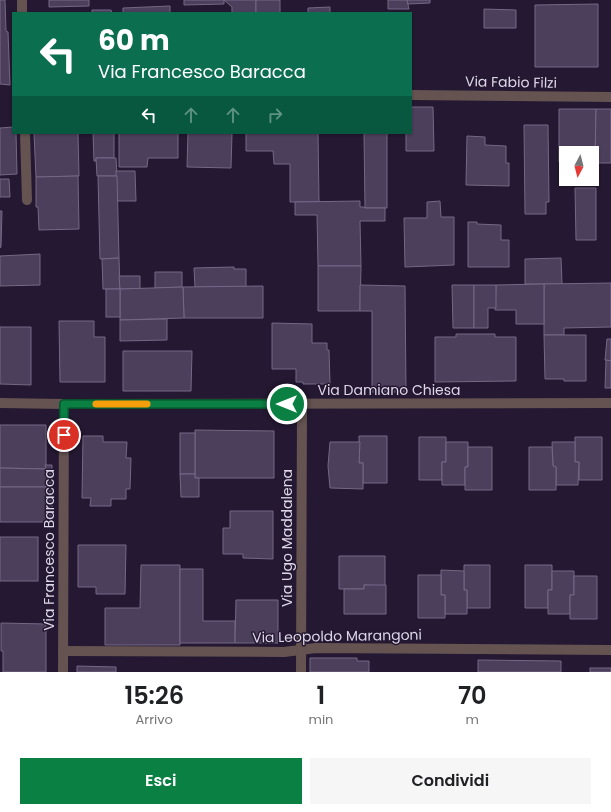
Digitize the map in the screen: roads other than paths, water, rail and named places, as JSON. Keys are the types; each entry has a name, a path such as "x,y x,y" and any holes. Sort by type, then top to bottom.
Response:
{"street":[{"path":"22,0 22,12"},
{"name":"Via Fabio Filzi","path":"412,94 611,97"},
{"path":"26,134 27,200"},
{"name":"Via Damiano Chiesa","path":"0,403 611,403"},
{"name":"Via Francesco Baracca","path":"63,672 64,404"},
{"name":"Via Ugo Maddalena","path":"300,672 302,404"},
{"name":"Via Leopoldo Marangoni","path":"63,651 284,652 316,648 611,650"}]}
